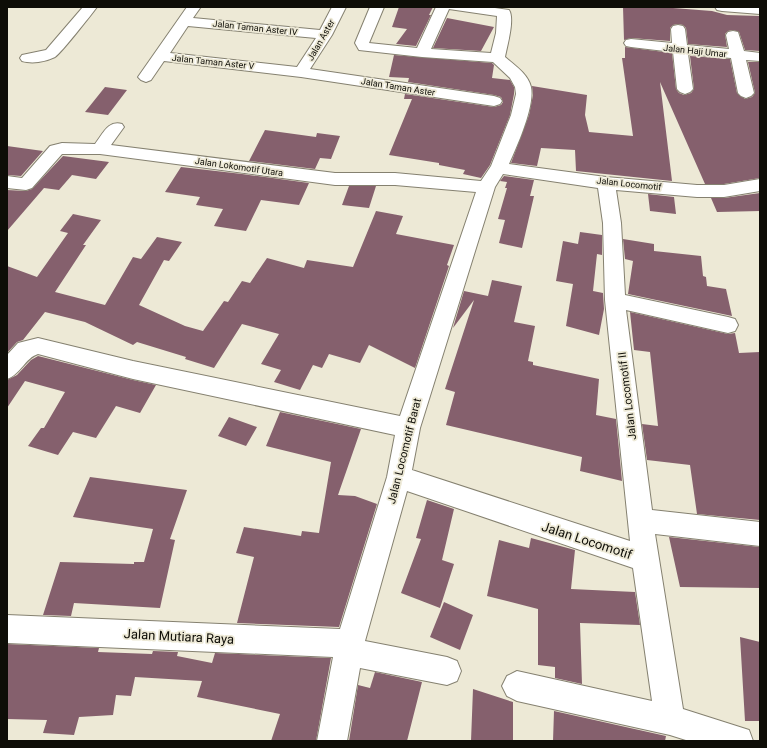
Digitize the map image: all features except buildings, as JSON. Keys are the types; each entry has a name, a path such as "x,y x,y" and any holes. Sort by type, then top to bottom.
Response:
{"street":[{"path":"27,58 40,57 51,53 90,7"},
{"name":"Jalan Taman Aster V","path":"194,7 160,56 301,72"},
{"name":"Jalan Aster","path":"301,72 325,35 339,7"},
{"path":"377,7 362,43 364,47 497,58 503,33 504,13 454,7"},
{"path":"422,53 443,7"},
{"path":"722,7 760,10"},
{"name":"Jalan Taman Aster IV","path":"184,21 325,35"},
{"path":"678,30 685,89"},
{"path":"733,35 746,93"},
{"name":"Jalan Haji Umar","path":"631,43 760,57"},
{"path":"146,76 160,56"},
{"name":"Jalan Locomotif Barat","path":"332,741 349,648 398,477 408,428 493,177 521,109 524,96 523,87 518,77 497,58"},
{"name":"Jalan Taman Aster","path":"301,72 494,101"},
{"path":"100,149 116,127"},
{"name":"Jalan Lokomotif Utara","path":"7,182 26,184 56,150 62,148 100,149 335,179 493,177"},
{"name":"Jalan Locomotif","path":"493,177 606,183 696,191 724,191 760,185"},
{"name":"Jalan Locomotif II","path":"606,183 613,232 615,300 645,559"},
{"path":"615,300 728,325"},
{"path":"7,370 26,349 38,346 156,375 408,428"},
{"name":"Jalan Locomotif","path":"398,477 645,559 670,720"},
{"path":"641,520 760,534"},
{"name":"Jalan Mutiara Raya","path":"7,629 349,648 447,670"},
{"path":"517,686 670,720 738,741"}]}
